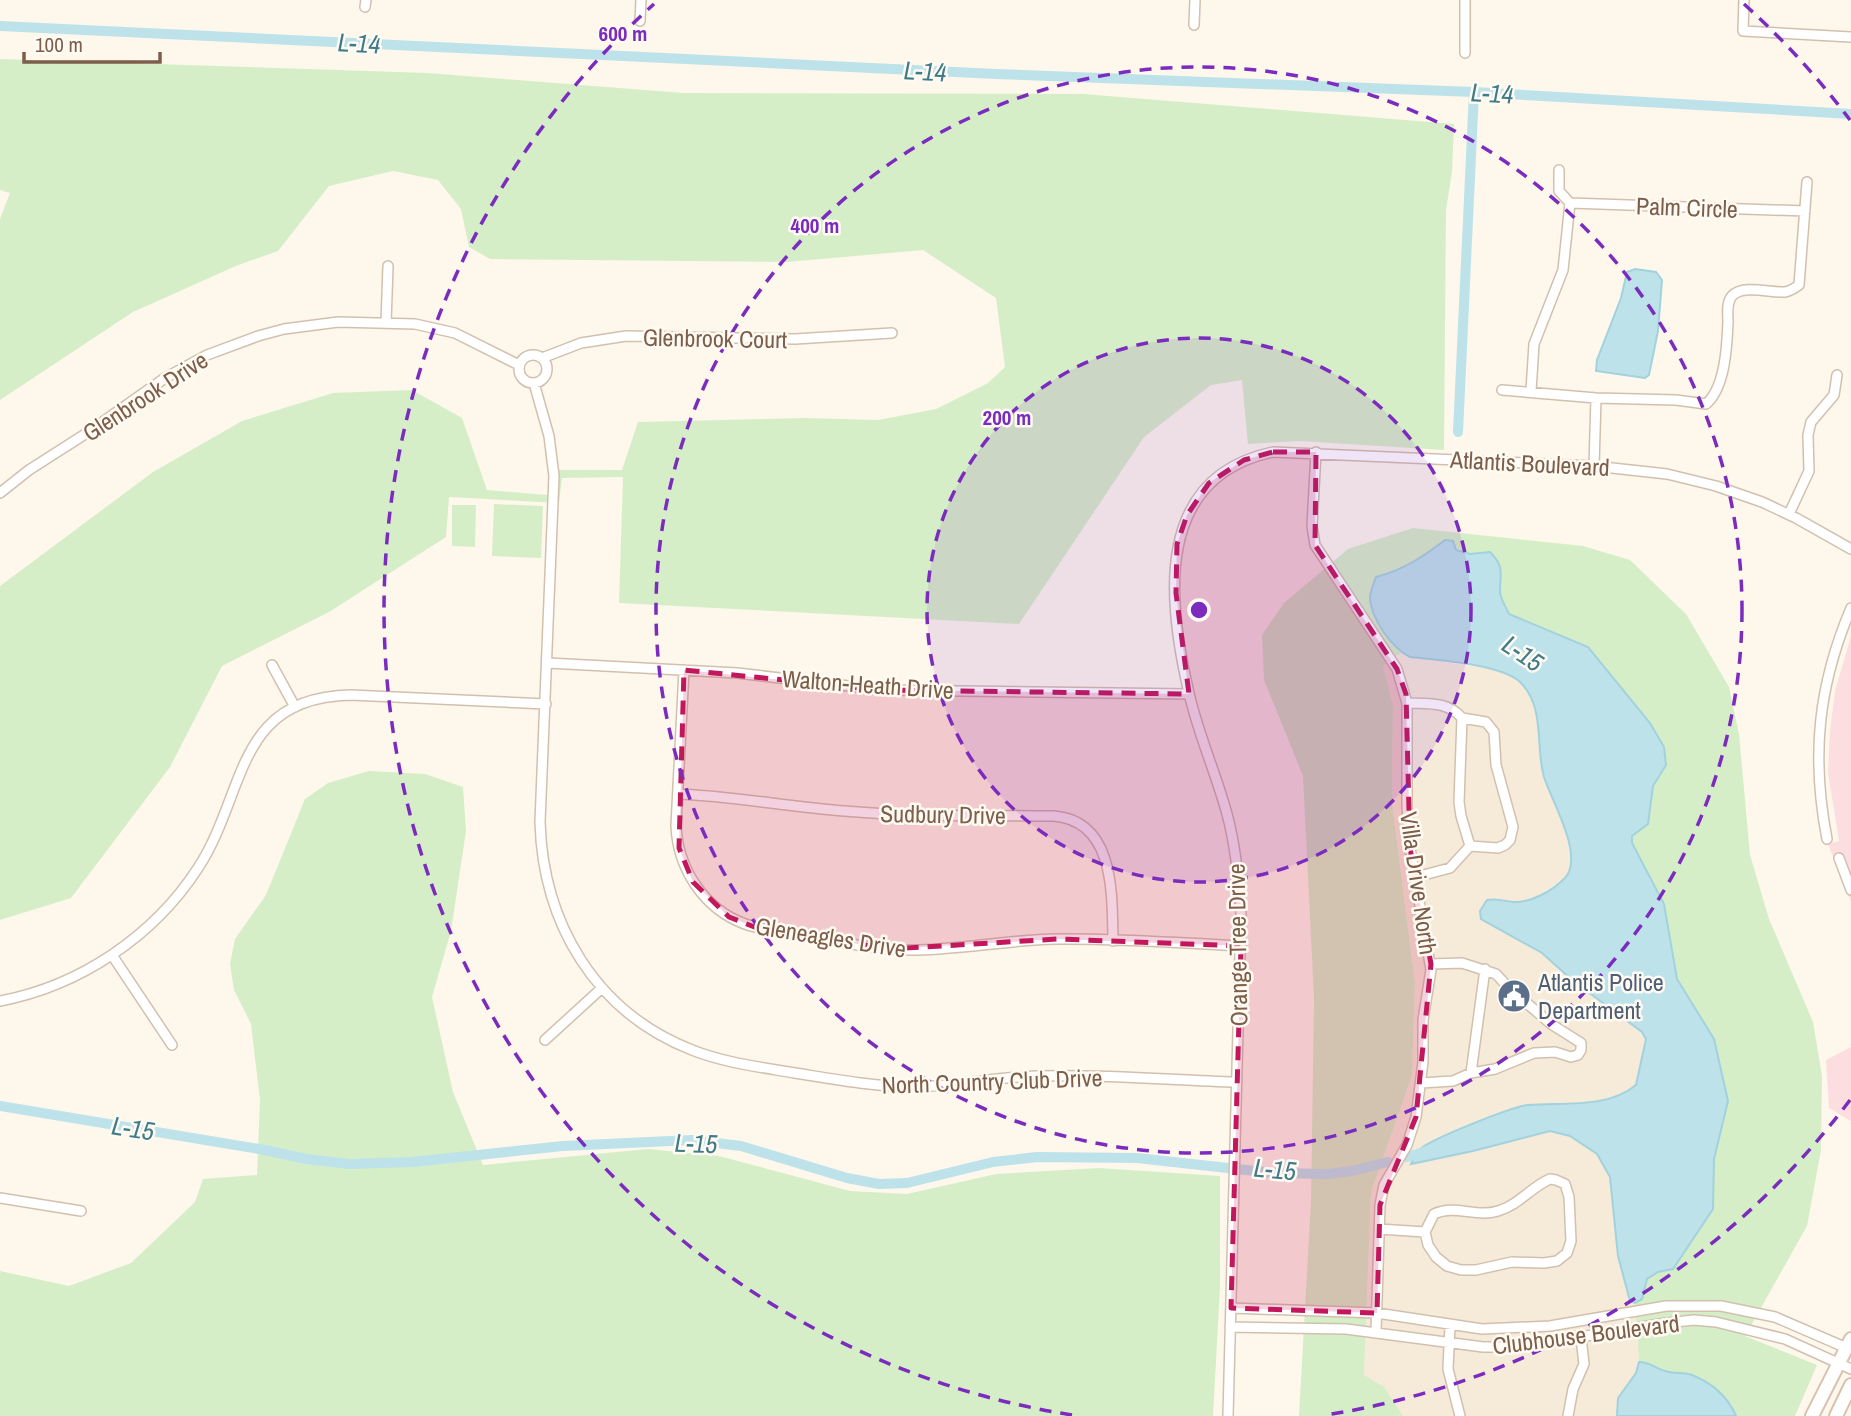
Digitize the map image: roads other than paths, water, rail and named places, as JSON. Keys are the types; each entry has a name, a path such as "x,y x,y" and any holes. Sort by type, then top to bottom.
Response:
{"main road":[{"path":"1812,1416 1849,1345"},
{"path":"1836,1416 1851,1385"}],"street":[{"path":"640,21 641,0"},
{"path":"1194,25 1195,0"},
{"path":"1465,0 1465,53"},
{"path":"1744,0 1743,31 1851,37"},
{"path":"1531,391 1534,344 1563,270 1570,203 1559,191 1559,170"},
{"path":"1502,390 1706,404 1714,397 1727,351 1728,304 1732,296 1740,291 1788,292 1799,285 1807,182"},
{"name":"Palm Circle","path":"1570,203 1805,211"},
{"path":"386,323 388,266"},
{"name":"Glenbrook Drive","path":"0,493 29,470 165,378 232,344 285,329 338,322 415,324 455,333 519,365 523,379 534,383 549,436 554,477 545,704"},
{"name":"Glenbrook Court","path":"542,358 581,343 611,337 794,340 892,333"},
{"path":"519,365 530,355 542,358 547,366 546,375 540,382 534,383"},
{"path":"1789,514 1809,471 1808,435 1811,422 1834,395 1837,375"},
{"path":"1594,466 1596,398"},
{"name":"Atlantis Boulevard","path":"1203,489 1233,465 1258,455 1284,451 1634,469 1731,491 1789,514 1851,549"},
{"name":"Villa Drive North","path":"1316,452 1312,526 1315,545 1397,669 1407,703 1407,806 1410,848 1431,964 1423,1020 1421,1083 1412,1132 1382,1191 1376,1332"},
{"name":"Orange Tree Drive","path":"1203,489 1194,501 1181,529 1176,559 1178,625 1189,694 1220,788 1239,882 1241,946 1228,1416"},
{"path":"1827,839 1818,769 1821,715 1831,661 1851,608"},
{"name":"Walton-Heath Drive","path":"548,663 737,673 883,690 1189,694"},
{"path":"272,665 295,707"},
{"name":"Gleneagles Drive","path":"684,670 677,834 686,870 698,888 711,904 743,923 770,930 890,949 942,949 1034,940 1241,946"},
{"path":"0,1001 57,984 112,955 149,926 198,868 219,830 251,748 274,720 295,707 321,698 351,695 545,704"},
{"path":"1407,703 1445,705 1462,718 1486,722 1494,732 1496,765 1513,827 1510,841 1499,848 1471,846"},
{"name":"North Country Club Drive","path":"545,704 540,822 548,890 575,951 602,988 642,1023 692,1050 732,1062 846,1082 939,1086 1031,1076 1237,1082"},
{"path":"1462,718 1459,802 1471,846"},
{"name":"Sudbury Drive","path":"678,794 881,814 1054,816 1073,820 1094,835 1104,853 1110,886 1113,941"},
{"path":"1416,877 1450,868 1471,846"},
{"path":"1839,858 1851,890"},
{"path":"112,955 172,1045"},
{"path":"1421,1083 1453,1081 1534,1053 1555,1052 1571,1057 1578,1055 1581,1050 1581,1043 1576,1038 1551,1024 1496,974 1462,963 1431,964"},
{"path":"1471,1073 1485,969"},
{"path":"545,1040 602,988"},
{"path":"1550,1179 1565,1184 1568,1190 1572,1241 1562,1258 1550,1263 1512,1262 1476,1270 1454,1269 1436,1257 1428,1245 1425,1232 1429,1219 1444,1209 1493,1213 1521,1201 1550,1179"},
{"path":"0,1198 81,1212"},
{"path":"1379,1229 1425,1232"},
{"name":"Clubhouse Boulevard","path":"1231,1308 1377,1314 1482,1329 1522,1329 1666,1306 1721,1306 1774,1317 1849,1345"},
{"name":"Clubhouse Boulevard","path":"1230,1327 1346,1329 1483,1347 1519,1347 1694,1320 1716,1322 1786,1339 1851,1369"},
{"path":"1450,1325 1448,1369 1460,1416"},
{"path":"1568,1416 1573,1389 1584,1364 1581,1338"}],"water":[{"path":"1635,269 1656,272 1662,280 1658,331 1649,375 1645,378 1596,371 1597,360 1621,298 1627,272"},
{"path":"1445,540 1453,541 1456,550 1470,554 1490,552 1500,566 1500,594 1509,614 1588,647 1650,723 1664,747 1666,765 1653,786 1648,824 1632,836 1632,843 1664,904 1677,979 1714,1039 1728,1101 1714,1159 1713,1209 1673,1269 1658,1272 1647,1279 1642,1299 1635,1303 1630,1301 1618,1256 1610,1177 1597,1154 1570,1136 1550,1131 1411,1164 1419,1150 1426,1145 1506,1111 1528,1105 1598,1101 1624,1093 1636,1085 1646,1039 1642,1032 1572,980 1542,953 1481,919 1480,911 1487,900 1520,902 1554,887 1565,878 1570,868 1571,856 1565,828 1541,765 1533,702 1519,681 1497,670 1410,657 1390,640 1374,615 1370,598 1376,577 1412,562"},
{"path":"1639,1362 1668,1372 1692,1375 1706,1382 1724,1397 1736,1416 1617,1416 1618,1398 1636,1373"}],"waterway":[{"name":"L-14","path":"0,26 996,74 1474,92 1851,114"},
{"name":"L-15","path":"1458,432 1474,92"},
{"name":"L-15","path":"0,1106 306,1159 350,1164 412,1162 563,1146 692,1140 741,1146 847,1178 879,1184 907,1183 993,1162 1037,1157 1137,1158 1273,1173 1327,1174 1388,1162"},
{"name":"L-15","path":"1407,1157 1427,1151"}],"place":[{"name":"Atlantis Police Department","path":"1514,996"}]}
